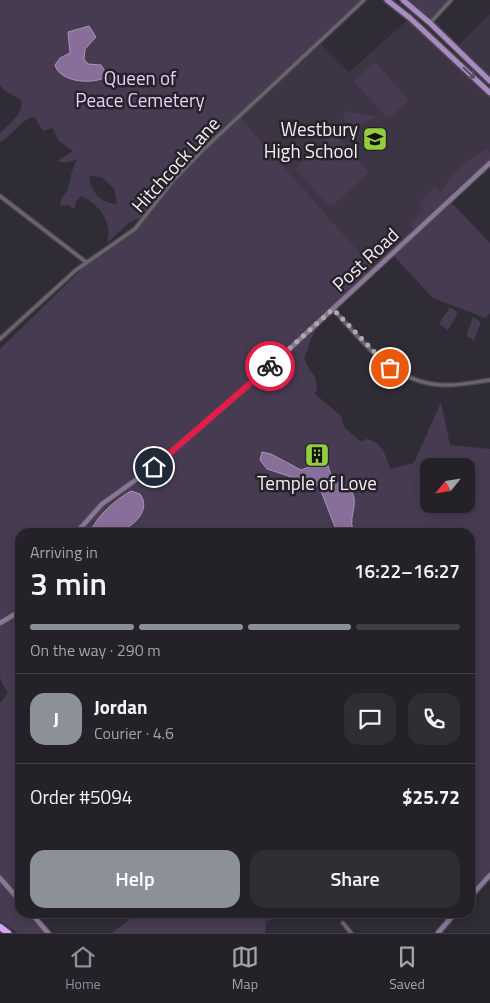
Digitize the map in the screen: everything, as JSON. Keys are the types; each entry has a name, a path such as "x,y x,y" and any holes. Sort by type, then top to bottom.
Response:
{"highway":[{"path":"0,927 8,933"}],"main road":[{"path":"387,0 449,53 490,93"},
{"path":"403,0 430,23 490,82"},
{"path":"449,53 455,47"},
{"name":"Post Road","path":"81,528 102,504 161,461 333,309 490,164"},
{"path":"0,623 15,614"},
{"path":"475,892 490,875"},
{"path":"0,878 15,895"},
{"path":"35,918 48,933"},
{"path":"438,933 451,918"}],"street":[{"name":"Hitchcock Lane","path":"0,339 86,262 135,229 172,182 204,149 364,0"},
{"path":"430,23 451,0"},
{"path":"0,196 86,262"},
{"path":"333,309 378,358 397,372 441,385 490,380"},
{"path":"343,923 351,933"}],"shaded area":[{"path":"490,14 490,81 456,48"},
{"name":"Westbury High School","path":"410,18 490,93 490,163 375,270 239,116 319,42 349,72"},
{"path":"89,26 96,37 85,49 84,59 88,64 101,65 108,76 95,81 78,81 63,76 55,65 60,58 70,53 68,32"},
{"path":"262,452 271,454 301,470 309,467 314,460 325,459 333,478 349,488 353,494 352,528 335,528 319,486 267,469 260,460"},
{"path":"131,491 140,494 144,506 135,522 126,528 92,528 107,509"}],"green space":[{"name":"Queen of Peace Cemetery","path":"0,0 364,0 239,116 375,270 320,321 311,339 304,359 316,380 317,389 315,394 341,416 344,427 361,442 366,439 371,440 380,446 390,469 414,463 441,402 450,445 490,449 490,870 475,886 475,528 101,528 94,522 92,528 15,528 15,889 0,874 0,703 8,693 0,679 0,349 83,268 135,229 146,215 129,223 107,243 108,228 106,221 99,209 88,199 81,196 76,202 74,209 68,205 60,206 77,160 64,163 57,161 73,151 59,141 52,128 43,131 36,119 32,117 23,122 0,142 0,133 20,111 22,101 7,92 0,85","holes":["89,176 101,177 114,188 117,204 105,201 97,196"]},
{"path":"403,0 451,0 430,23"},
{"path":"375,62 409,101 390,117 386,117 354,81"},
{"path":"343,111 376,116 377,117 346,131"},
{"path":"334,133 369,173 332,206 328,205 295,168"},
{"path":"487,149 490,152 490,163 450,201 490,243 490,313 485,318 433,298 392,254 416,232 409,224 424,209 419,203 435,186 442,193 448,181 460,168 474,156"},
{"path":"450,307 458,313 448,330 439,324"},
{"path":"473,317 481,322 474,340 466,336"},
{"path":"0,882 15,899 15,918 30,918 44,933 18,933 0,921"},
{"path":"132,918 273,918 266,922 265,933 111,933"}],"way so far":[{"path":"270,366 333,309 378,358 390,368"}],"place":[{"name":"Westbury High School","path":"375,139"},
{"name":"Temple of Love","path":"317,455"}],"route":[{"path":"154,467 240,390 270,366"}]}
